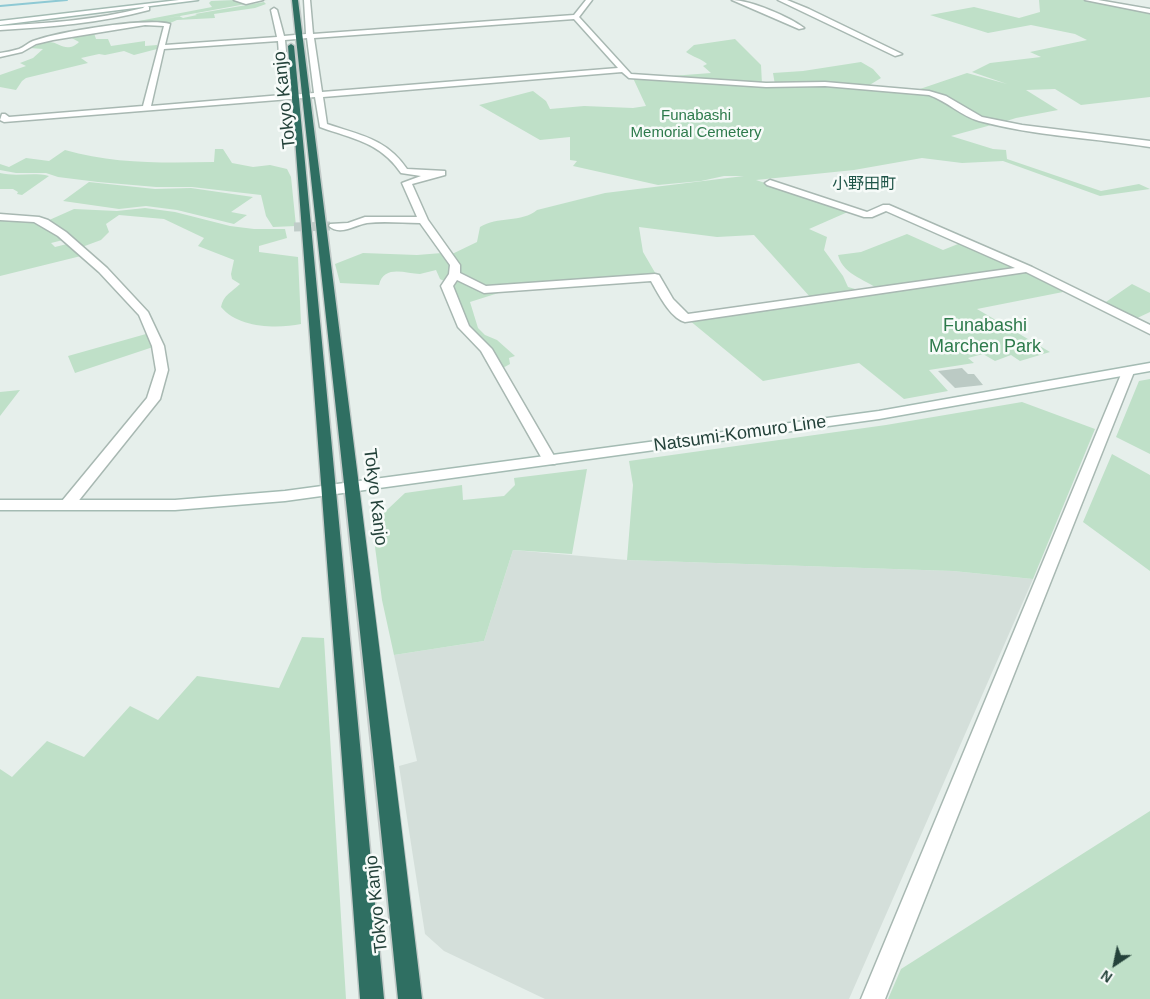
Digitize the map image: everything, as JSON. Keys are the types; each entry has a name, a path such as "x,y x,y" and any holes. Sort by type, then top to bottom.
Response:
{"highway":[{"name":"Tokyo Kanjo","path":"287,0 295,37 376,689 410,999"},
{"name":"Tokyo Kanjo","path":"295,0 295,37"},
{"name":"Tokyo Kanjo","path":"302,96 329,490 372,999"}],"street":[{"path":"0,23 195,0"},
{"path":"237,0 246,2 260,0"},
{"path":"307,0 295,37 302,96 323,125 374,141 388,151 404,171 427,174 442,173 408,183 423,220 454,262 455,274 447,286 464,327 486,349 550,461"},
{"path":"576,18 589,0"},
{"path":"735,0 761,8 801,28"},
{"path":"781,0 815,14 898,54"},
{"path":"1088,0 1150,11"},
{"path":"0,28 42,26 126,14 147,9 146,7"},
{"path":"274,10 295,37"},
{"path":"161,47 576,18"},
{"path":"576,18 629,76 766,86 826,84 929,93 944,98 971,116 1000,123 1045,131 1150,144"},
{"path":"0,55 20,51 42,40 145,23 168,25 164,34 146,109"},
{"path":"42,26 37,37 42,40"},
{"path":"5,116 4,120 623,70"},
{"path":"770,183 868,215 886,207 1028,269 1150,330"},
{"path":"0,217 34,219 44,222 67,238 103,270 144,314 158,346 162,370 153,400 67,506"},
{"path":"334,226 349,226 365,220 423,220"},
{"path":"455,274 484,290 655,277 668,301 685,318 1028,269"},
{"name":"Natsumi-Komuro Line","path":"0,505 208,504 285,496 879,415 1150,367"},
{"path":"873,999 1128,372"}],"shaded area":[{"path":"513,550 627,560 953,571 1033,579 849,999 545,999 444,951 425,934 399,766 417,761 394,655 484,641"}],"green space":[{"path":"235,0 248,2 268,0 92,32 97,29 212,7 209,3 211,1"},
{"path":"1039,0 1083,0 1150,12 1150,97 1081,105 1055,89 1026,90 1058,110 1000,123 980,118 946,97 917,90 967,73 1007,84 972,72 990,63 1041,57 1030,52 1087,40 1075,34 1031,25 988,33 930,15 974,7 1019,18 1040,12"},
{"path":"264,2 266,4 255,8 214,14 215,18 177,20 168,24 148,22 179,16 183,18 197,15 195,14"},
{"path":"94,33 96,39 108,39 111,46 145,41 145,46 157,45 157,49 134,55 124,51 81,58 88,63 26,78 16,90 0,87 0,75 26,66 20,63 33,58 43,49 30,48 49,42 70,47 79,42 68,36"},
{"path":"735,39 761,65 762,84 658,77 711,73 703,66 707,64 705,62 686,52 694,45"},
{"path":"861,62 873,69 881,78 868,86 775,85 773,73 803,71"},
{"name":"Funabashi Memorial Cemetery","path":"633,78 826,85 928,94 995,124 951,136 993,149 1006,150 1007,159 1101,191 1139,184 1150,189 1100,196 1003,161 962,163 922,158 854,170 756,180 850,211 809,229 827,237 824,250 843,276 848,287 866,292 811,298 754,235 717,237 639,227 643,252 657,276 558,281 488,288 458,273 450,255 477,242 480,227 487,224 524,217 537,210 605,193 744,176 724,176 701,181 658,185 573,166 577,161 570,160 570,137 540,140 479,105 533,91 546,101 550,109 584,106 633,108 646,106"},
{"path":"215,149 223,149 232,163 253,167 270,165 287,169 291,177 296,226 273,227 266,216 261,195 192,187 156,187 98,182 58,177 46,173 16,173 0,170 0,164 9,167 26,158 49,161 65,150 102,158 176,163 214,162"},
{"path":"0,173 49,176 22,195 17,194 18,192 13,189 0,189"},
{"path":"89,182 155,189 191,188 253,197 231,212 247,215 234,224 177,210 146,206 119,209 63,201"},
{"path":"145,208 175,212 230,226 254,229 285,229 287,238 259,246 259,252 298,257 301,324 291,326 258,325 247,323 228,314 221,307 222,303 240,284 232,279 231,274 234,260 198,246 204,238 164,219 119,215 106,224 109,232 101,240 82,247 47,221 74,209 117,211"},
{"path":"0,218 19,219 47,228 63,240 51,243 55,247 67,244 81,256 0,276"},
{"name":"Funabashi Marchen Park","path":"907,234 943,250 963,242 1068,291 977,309 1050,352 1020,361 1011,355 995,361 983,354 968,358 974,363 929,370 948,391 904,399 859,363 763,381 689,320 883,293 845,268 838,255 861,252"},
{"path":"363,253 417,255 442,253 453,266 446,282 440,279 436,270 420,274 390,272 382,278 379,285 340,283 335,264"},
{"path":"455,276 483,291 511,289 470,302 478,328 485,335 497,340 515,356 509,358 510,364 501,369 466,324 451,284"},
{"path":"1132,284 1150,293 1150,312 1133,320 1103,304"},
{"path":"146,334 153,347 75,373 68,356"},
{"path":"1150,379 1150,454 1116,437 1139,381"},
{"path":"20,390 0,416 0,392"},
{"path":"1022,402 1095,429 1033,579 953,571 627,560 633,485 629,461 886,425"},
{"path":"1112,454 1150,475 1150,571 1083,522"},
{"path":"587,469 572,554 513,550 484,641 394,655 382,600 372,524 405,493 462,485 463,500 504,496 515,485 514,478"},
{"path":"302,637 324,638 346,999 0,999 0,769 12,777 47,741 84,757 130,706 158,720 197,676 279,688"},
{"path":"1150,811 1150,999 888,999 901,969"}],"building":[{"path":"962,368 968,374 974,374 983,385 955,388 938,371"}],"waterway":[{"path":"0,6 67,0"}],"tunnel":[{"path":"294,227 334,226"}],"district":[{"name":"小野田町","path":"864,185"}]}
